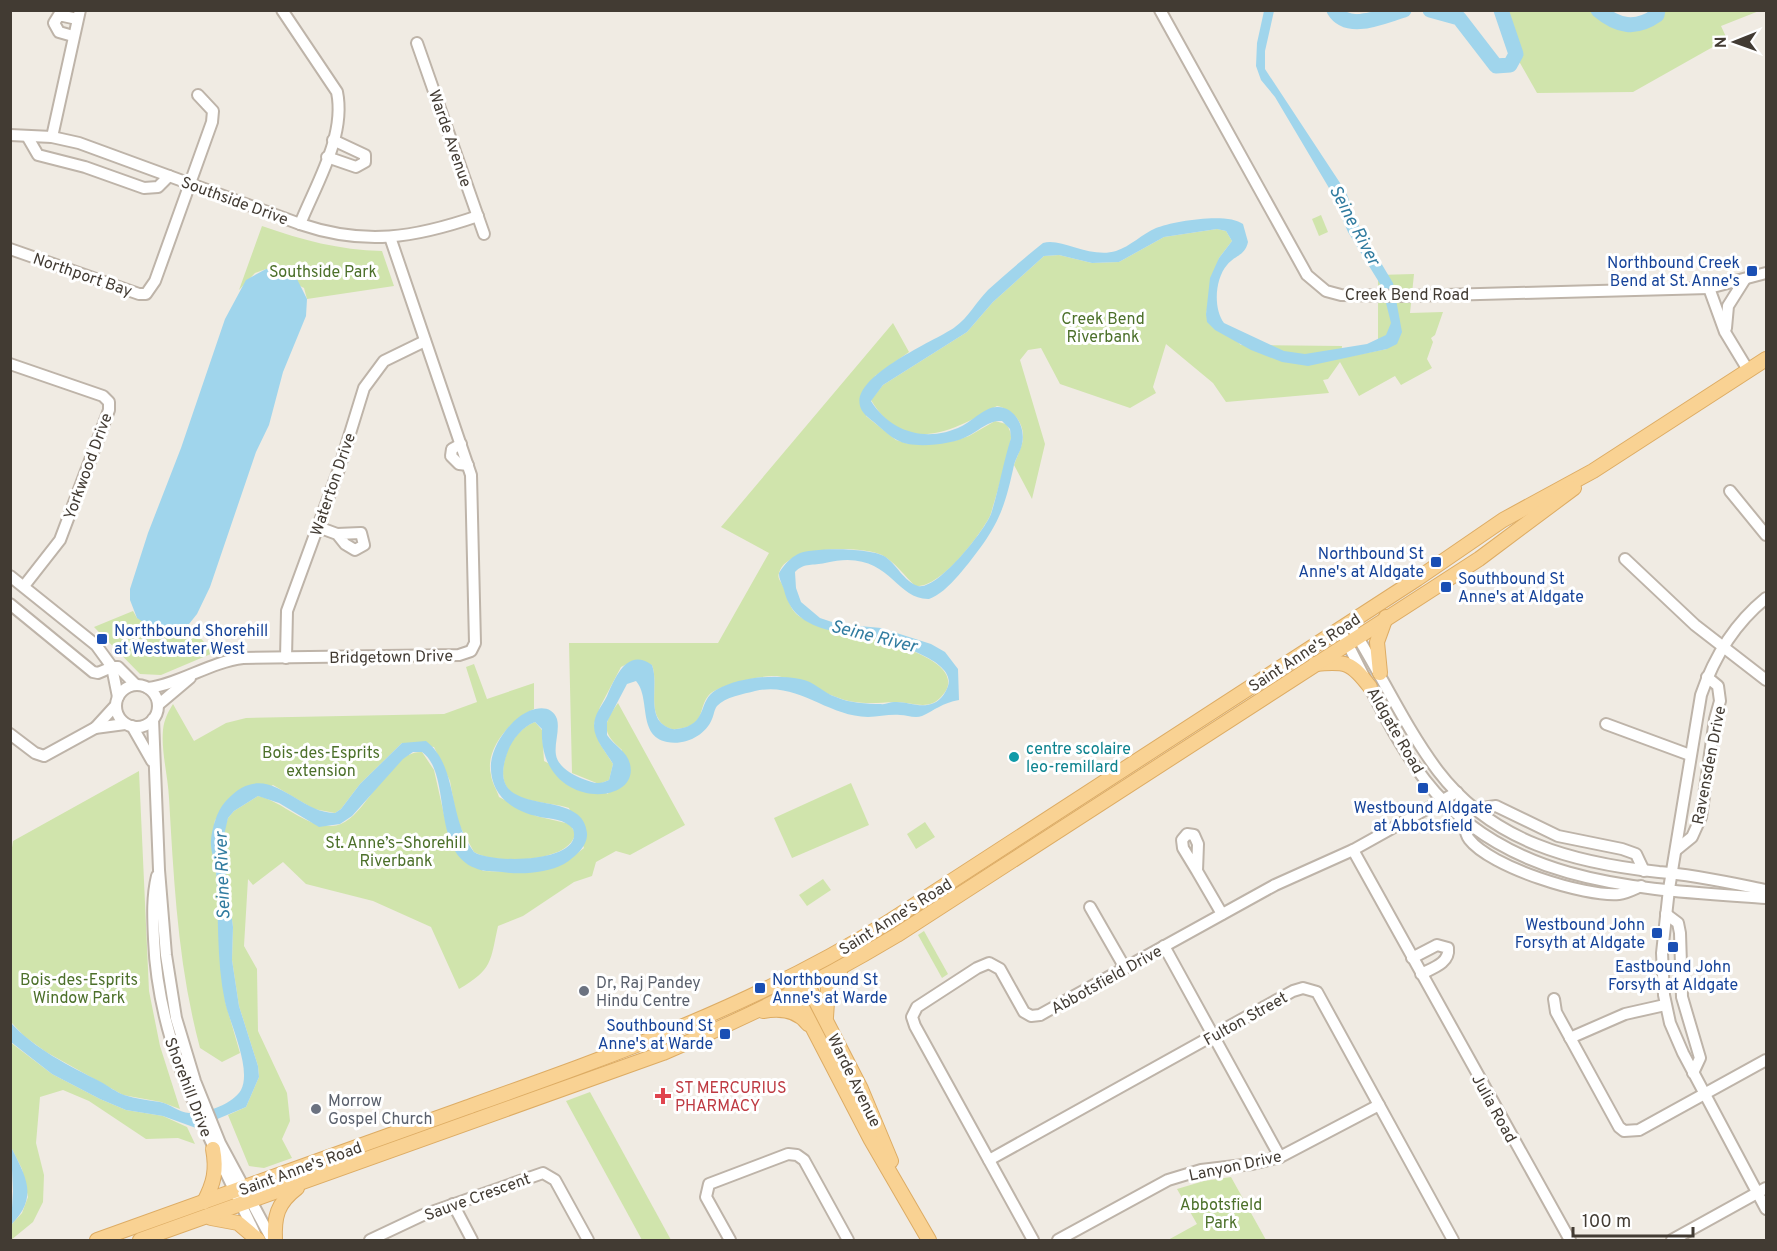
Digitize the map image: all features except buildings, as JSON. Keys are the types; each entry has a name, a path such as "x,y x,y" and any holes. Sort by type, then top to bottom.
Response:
{"main road":[{"name":"Saint Anne's Road","path":"97,1240 625,1050 730,1008 788,979 890,921 1503,520 1593,471 1767,359"},
{"name":"Saint Anne's Road","path":"140,1240 663,1053 807,986 897,935 1505,541 1593,471"},
{"path":"1380,673 1377,642 1387,616"},
{"path":"1313,664 1343,662 1358,671 1370,687"},
{"path":"827,1022 828,987 858,957"},
{"name":"Warde Avenue","path":"801,972 861,1089 902,1192"},
{"name":"Warde Avenue","path":"788,979 871,1140 929,1240"},
{"path":"752,1013 787,1010 805,1020 817,1036"},
{"path":"204,1202 213,1184 216,1166 215,1146"},
{"path":"273,1240 277,1209 287,1196 309,1180"},
{"path":"203,1218 220,1218 238,1223 258,1240"}],"street":[{"path":"282,10 337,93 340,112 327,157 300,224 344,236 390,237 423,234 478,216"},
{"name":"Creek Bend Road","path":"1160,10 1307,275 1326,291 1341,295 1407,296 1709,288 1767,273"},
{"path":"52,136 79,15 59,15 54,22 59,32 73,36"},
{"name":"Warde Avenue","path":"417,43 484,234"},
{"path":"189,184 213,111 198,95"},
{"name":"Southside Drive","path":"10,135 52,136 89,146 300,224"},
{"name":"Southside Drive","path":"27,136 38,155 85,167 144,188 158,187 169,176"},
{"path":"327,157 356,167 365,162 365,154 333,140"},
{"name":"Northport Bay","path":"10,249 139,294 146,294 155,281 189,184"},
{"name":"Bridgetown Drive","path":"142,686 160,686 238,659 459,655 471,651 475,643 472,484 468,465 390,237"},
{"path":"1725,332 1728,306 1745,279"},
{"path":"1709,288 1725,332 1749,370"},
{"name":"Waterton Drive","path":"286,658 287,611 369,378 384,361 425,341"},
{"name":"Yorkwood Drive","path":"10,364 103,396 109,402 109,410 60,540 24,586"},
{"path":"1730,491 1767,535"},
{"path":"318,527 337,534"},
{"path":"1625,559 1722,648 1767,680"},
{"path":"10,576 96,645 112,667 117,713 128,725"},
{"name":"Ravensden Drive","path":"1767,598 1740,623 1722,648 1707,677 1697,713 1690,754 1669,890 1662,953 1665,1005 1677,1041 1693,1073 1762,1190 1767,1209"},
{"path":"10,604 93,672 98,673 118,667 156,698 158,705 153,718 143,726 95,728"},
{"name":"Aldgate Road","path":"1344,626 1380,673 1422,747 1457,792 1475,809 1506,831 1557,854 1767,891"},
{"name":"Aldgate Road","path":"1352,639 1370,687 1408,754 1443,801 1464,821 1469,838 1479,848 1514,867 1550,882 1613,894 1641,886 1767,898"},
{"name":"Bridgetown Drive","path":"158,705 197,672"},
{"name":"Ravensden Drive","path":"1676,850 1692,837 1701,817 1713,729 1720,701 1718,686 1707,677"},
{"path":"10,734 35,753 44,756 56,752 95,728 127,687 142,686"},
{"name":"Shorehill Drive","path":"153,718 153,764 159,870 153,894 155,956 165,1022 215,1146 246,1203"},
{"path":"1606,724 1690,754"},
{"name":"Shorehill Drive","path":"128,725 153,764"},
{"name":"Abbotsfield Drive","path":"1033,1240 915,1026 912,1017 915,1008 985,964 997,966 1024,1012 1034,1016 1044,1013 1296,874 1353,850 1457,792"},
{"path":"1475,809 1496,806 1558,836 1630,851 1635,854 1644,871"},
{"name":"Julia Road","path":"1353,850 1570,1240"},
{"path":"1197,871 1222,914"},
{"path":"1090,907 1125,968"},
{"path":"1666,914 1678,923 1680,933 1682,997 1700,1058 1693,1073"},
{"path":"1413,958 1435,946 1444,945 1448,948 1448,957 1443,962 1421,974"},
{"path":"1164,946 1280,1156"},
{"name":"Fulton Street","path":"988,1160 1297,990 1314,989 1453,1240"},
{"path":"1554,999 1556,1012 1619,1127 1624,1131 1634,1132 1767,1060"},
{"path":"1570,1038 1625,1014 1665,1005"},
{"name":"Lanyon Drive","path":"1058,1240 1174,1178 1208,1169 1252,1164 1280,1156 1379,1105"},
{"path":"730,1240 706,1197 709,1184 788,1154 797,1155 804,1160 848,1240"},
{"name":"Sauve Crescent","path":"370,1240 399,1225 453,1204 543,1173 555,1180 588,1240"},
{"path":"1672,1240 1762,1190"},
{"path":"246,1203 258,1240"},
{"path":"246,1203 273,1240"},
{"path":"453,1204 472,1240"}],"green space":[{"path":"1497,11 1602,11 1627,25 1649,21 1659,11 1759,11 1721,26 1727,39 1633,92 1537,93 1516,56 1516,45 1511,32"},
{"path":"1321,215 1328,232 1319,236 1312,219"},
{"name":"Southside Park","path":"262,226 321,243 351,249 382,251 394,286 307,299 304,288 266,269 255,273 239,290"},
{"name":"Creek Bend Riverbank","path":"1217,229 1226,231 1232,241 1219,258 1206,314 1241,345 1342,346 1341,358 1387,349 1378,346 1378,275 1414,274 1410,313 1443,312 1435,335 1431,338 1433,342 1427,359 1432,368 1401,385 1395,376 1359,396 1340,362 1328,379 1323,380 1329,393 1226,402 1213,383 1166,344 1153,387 1156,393 1130,408 1060,384 1041,348 1028,350 1020,360 1045,444 1032,499 1014,465 1023,440 1023,433 1019,421 1010,411 997,406 964,424 947,430 930,434 914,434 884,418 871,400 883,385 967,332 993,302 1044,256 1059,255 1092,263 1119,262 1164,237"},
{"path":"893,323 909,352 875,376 866,416 896,440 909,444 954,441 969,436 995,421 1006,424 1011,437 990,516 958,560 947,571 925,585 915,586 896,565 882,555 842,549 809,552 795,557 785,564 778,577 792,609 804,619 896,645 922,655 941,667 948,681 941,697 925,705 900,702 858,702 843,700 784,677 762,677 733,683 711,693 698,720 686,727 673,729 659,721 656,712 652,665 635,660 621,667 600,707 594,724 600,744 613,764 609,780 599,784 572,773 569,643 718,643 769,553 721,527"},
{"path":"133,611 137,618 182,629 189,624 213,653 161,675 140,674 94,627"},
{"name":"Bois-des-Esprits extension","path":"474,664 487,699 534,683 534,709 509,727 496,745 490,765 492,778 499,797 536,816 570,824 575,833 571,843 547,856 531,859 498,859 474,852 457,821 450,781 434,747 402,743 360,784 341,809 335,813 314,809 273,785 215,820 211,844 216,870 225,1001 240,1053 222,1062 200,1048 182,955 163,746 164,723 173,704 194,741 226,723 246,718 444,714 477,702 466,667"},
{"name":"St. Anne’s–Shorehill Riverbank","path":"618,703 685,825 630,855 616,851 596,862 592,876 574,882 523,916 498,926 488,964 478,976 459,989 431,927 373,901 306,884 283,862 253,885 248,879 244,946 257,969 258,1031 287,1093 290,1121 282,1139 292,1158 264,1168 249,1166 228,1115 246,1107 259,1077 258,1066 239,1006 232,960 233,927 221,839 228,818 234,811 258,796 311,822 331,826 343,823 365,803 385,775 397,763 409,755 422,752 434,770 449,837 483,871 525,872 548,868 560,864 584,848 569,808 519,797 510,791 505,783 503,770 509,747 522,730 535,722 542,730 544,761 608,794 622,750 610,738 606,728 609,717"},
{"name":"Bois-des-Esprits Window Park","path":"139,771 149,991 160,1046 180,1109 161,1102 123,1095 46,1052 24,1036 11,1022 10,861 13,841"},
{"path":"851,783 869,825 792,858 774,818"},
{"path":"925,822 935,837 916,849 907,834"},
{"path":"823,879 831,890 807,906 799,895"},
{"path":"924,931 948,974 942,978 918,935"},
{"path":"10,1042 52,1074 100,1099 126,1110 163,1116 187,1127 195,1144 178,1138 146,1139 89,1101 63,1090 40,1097 36,1143 44,1175 43,1202 33,1222 11,1240 11,1225 22,1213 28,1197 22,1169 11,1147"},
{"path":"590,1092 671,1240 642,1240 566,1101"},
{"name":"Abbotsfield Park","path":"1231,1177 1266,1240 1168,1240 1197,1224 1177,1189 1204,1181"}],"water":[{"name":"Seine River","path":"1264,11 1274,11 1265,51 1265,69 1346,192 1359,226 1393,283 1402,332 1397,344 1387,349 1308,366 1282,362 1251,350 1215,330 1207,322 1206,314 1210,278 1219,258 1232,241 1226,231 1217,229 1164,237 1119,262 1092,263 1059,255 1044,256 993,302 967,332 883,385 871,401 889,421 911,432 924,434 936,434 962,426 993,407 1004,408 1018,419 1022,431 1022,444 1003,506 990,534 966,567 944,590 929,599 907,592 888,575 863,562 846,560 809,565 795,572 796,588 801,602 820,618 838,624 881,628 931,644 945,652 958,669 959,700 919,717 896,715 868,717 839,711 785,691 770,689 755,691 720,703 705,730 688,741 674,743 658,738 652,732 648,725 640,688 636,681 627,684 607,722 607,735 626,756 630,764 629,778 620,788 606,794 589,793 571,787 556,775 545,756 542,729 535,722 522,730 508,751 503,774 508,788 520,796 569,810 581,818 587,833 583,847 564,864 534,872 481,870 461,859 452,846 447,829 437,777 431,762 422,752 413,752 403,759 352,816 340,824 319,827 279,803 258,796 234,811 228,818 222,844 233,927 232,960 239,1006 258,1066 259,1077 246,1107 196,1128 163,1116 126,1110 52,1074 11,1042 10,1022 42,1049 118,1092 133,1098 164,1103 186,1113 210,1110 225,1104 237,1095 244,1081 244,1070 222,986 216,871 211,844 214,825 220,810 225,802 240,789 254,784 268,785 321,811 335,813 341,809 360,784 402,743 426,741 444,764 460,824 474,852 499,858 535,858 565,849 573,840 573,829 562,821 519,810 504,799 498,792 491,774 492,757 497,744 509,726 519,717 534,709 550,710 557,719 556,755 563,767 590,782 599,783 609,780 613,764 596,736 594,722 618,674 629,662 643,660 652,665 654,700 658,719 669,728 674,729 687,727 694,723 706,700 716,690 746,679 779,677 805,680 831,695 858,703 899,702 929,705 939,700 948,686 948,677 932,660 893,644 832,631 807,622 789,604 779,573 787,562 798,554 828,549 854,550 884,556 913,584 926,585 948,570 980,533 991,514 1011,438 1010,429 1002,421 997,421 956,441 931,445 908,444 892,437 870,419 860,406 862,392 872,379 889,366 960,323 988,290 1043,243 1058,243 1106,253 1121,249 1164,225 1213,218 1236,220 1243,224 1248,242 1242,253 1227,265 1220,278 1217,302 1220,317 1224,323 1284,351 1305,354 1367,344 1386,335 1391,323 1382,287 1348,232 1329,188 1275,97 1261,80 1256,66 1257,43"},
{"path":"1329,11 1341,11 1353,15 1379,11 1384,20 1354,26 1340,22"},
{"path":"266,269 277,269 297,279 307,299 306,316 283,372 269,425 256,452 210,587 197,614 189,624 174,631 157,631 137,618 130,600 130,589 225,319 246,280"},
{"path":"11,1147 25,1177 27,1196 20,1215 11,1225 13,1191"}],"waterway":[{"name":"Seine River","path":"1334,10 1340,17 1357,22 1404,10"},
{"name":"Seine River","path":"1430,10 1459,18 1496,66 1510,65 1516,54 1501,10"},
{"name":"Seine River","path":"1598,10 1613,20 1627,24 1649,20 1657,15 1658,10"}],"place":[{"name":"Northbound Creek Bend at St. Anne's","path":"1752,271"},
{"name":"Northbound St Anne's at Aldgate","path":"1436,562"},
{"name":"Southbound St Anne's at Aldgate","path":"1446,587"},
{"name":"Northbound Shorehill at Westwater West","path":"102,639"},
{"name":"centre scolaire leo-remillard","path":"1014,757"},
{"name":"Westbound Aldgate at Abbotsfield","path":"1423,788"},
{"name":"Westbound John Forsyth at Aldgate","path":"1657,933"},
{"name":"Eastbound John Forsyth at Aldgate","path":"1673,947"},
{"name":"Northbound St Anne's at Warde","path":"760,988"},
{"name":"Dr, Raj Pandey Hindu Centre","path":"584,991"},
{"name":"Southbound St Anne's at Warde","path":"725,1034"},
{"name":"ST MERCURIUS PHARMACY","path":"663,1096"},
{"name":"Morrow Gospel Church","path":"316,1109"}]}
